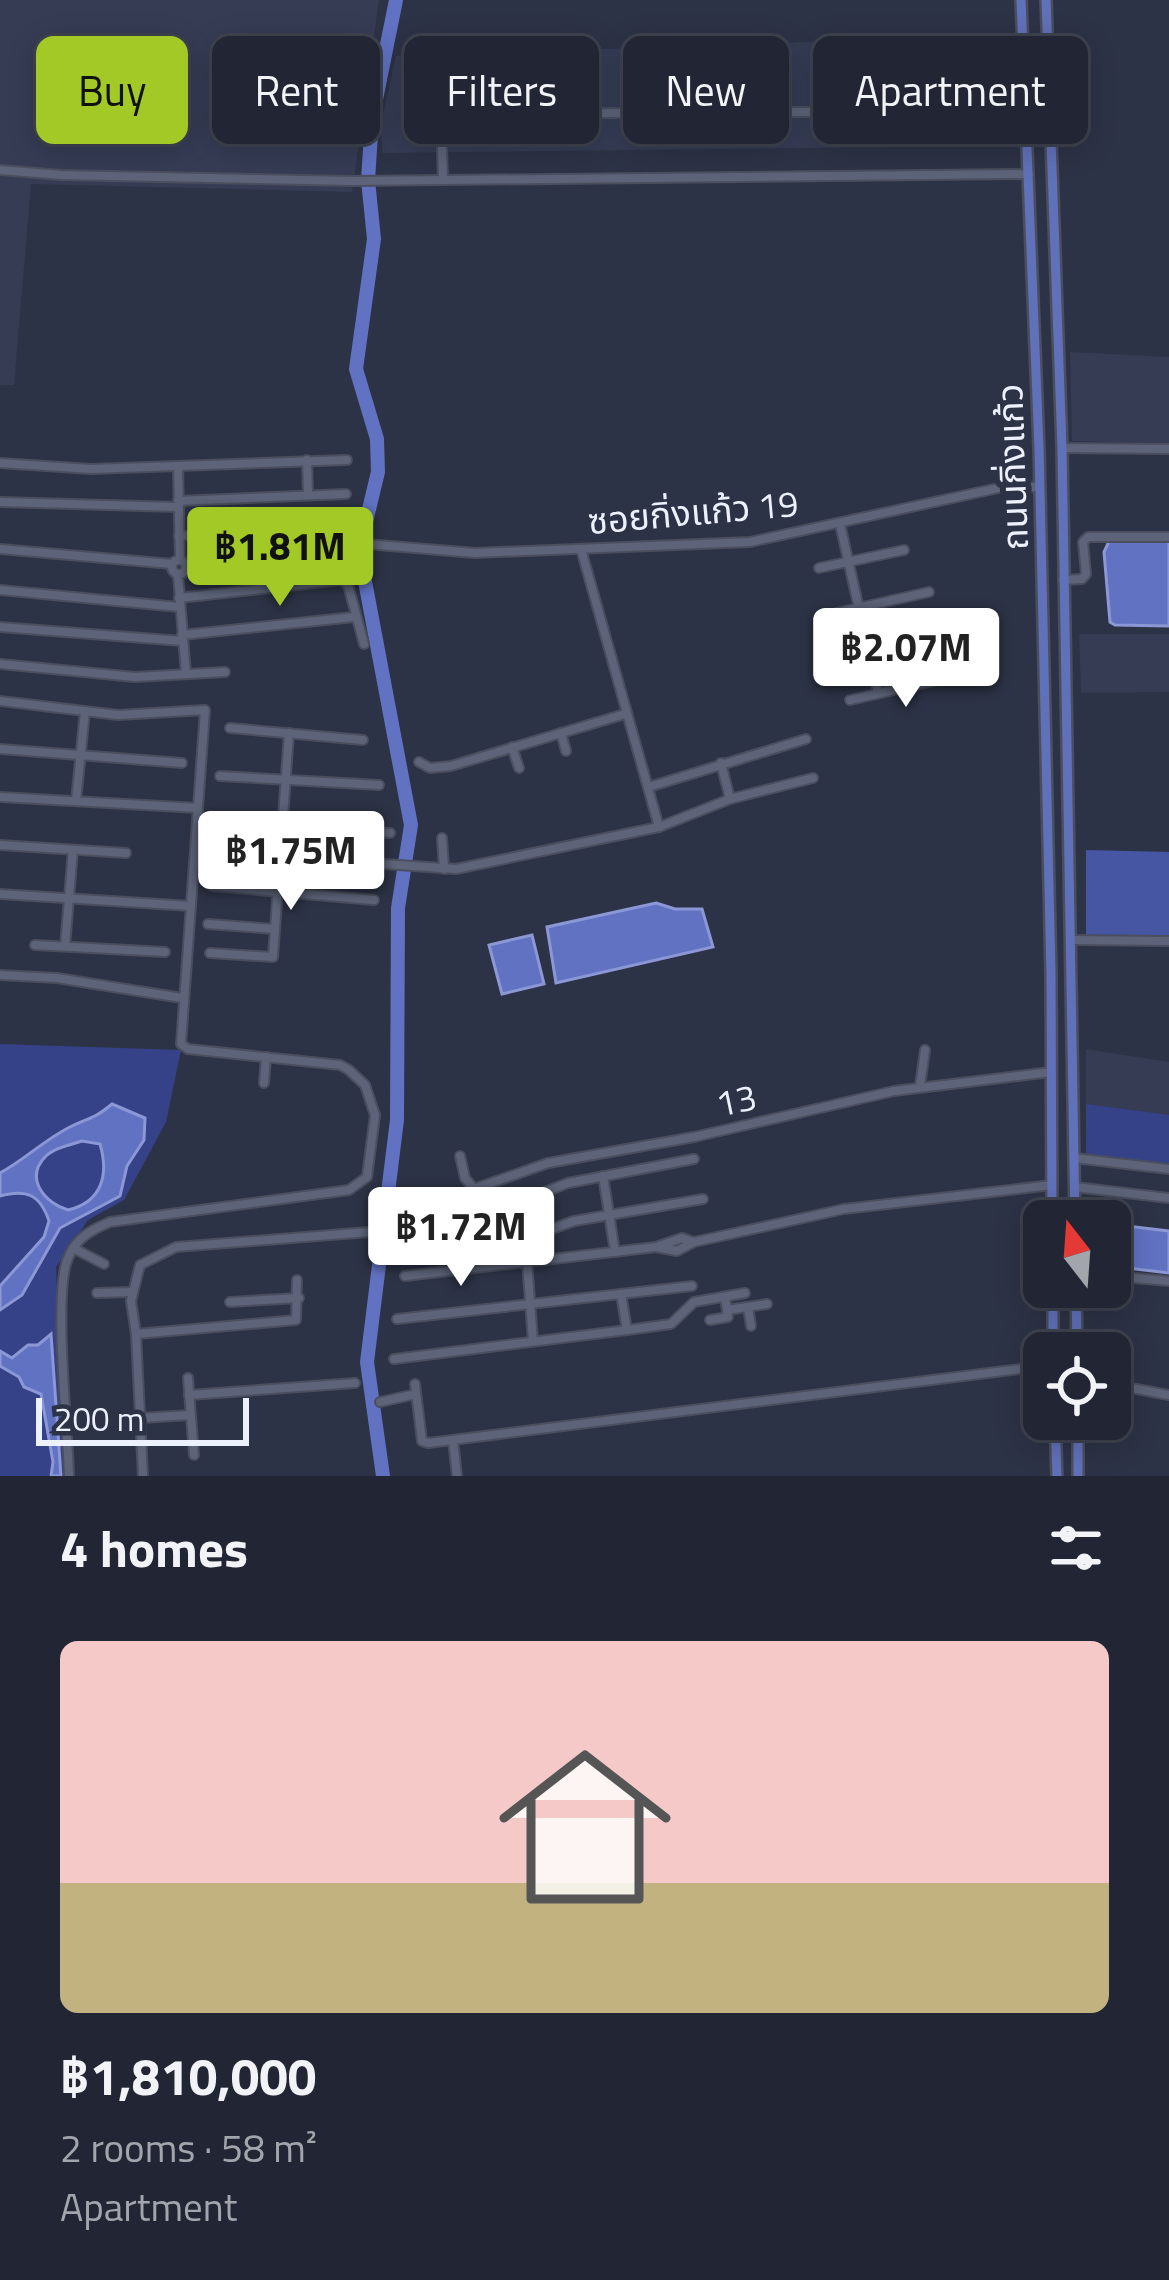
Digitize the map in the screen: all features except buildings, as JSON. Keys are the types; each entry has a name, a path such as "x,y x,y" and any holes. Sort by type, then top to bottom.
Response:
{"main road":[{"name":"ถนนกิ่งแก้ว","path":"1021,0 1022,36"},
{"name":"ถนนกิ่งแก้ว","path":"1046,0 1062,448 1075,1200"},
{"name":"ถนนกิ่งแก้ว","path":"1027,144 1040,487 1052,1200"},
{"path":"1056,1440 1057,1476"},
{"path":"1078,1440 1078,1476"}],"street":[{"path":"443,179 441,119 447,113 813,112"},
{"path":"0,170 353,181 1029,174"},
{"path":"1062,448 1169,449"},
{"path":"308,460 308,494"},
{"path":"0,464 91,469 346,460"},
{"path":"178,466 179,602 186,674"},
{"name":"ซอยกิ่งแก้ว 19","path":"0,549 179,564 382,544 475,554 750,542 1003,487 1040,487"},
{"path":"0,502 178,504 346,494"},
{"path":"839,524 878,693"},
{"path":"179,536 228,533"},
{"path":"1064,580 1086,574 1084,542 1088,537 1169,537"},
{"path":"580,549 659,827"},
{"path":"819,568 904,550"},
{"path":"0,590 179,602 342,580 364,644"},
{"path":"836,614 929,592"},
{"path":"0,627 182,638 354,617"},
{"path":"840,659 942,637"},
{"path":"0,664 106,676 226,672"},
{"path":"850,700 951,677"},
{"path":"0,701 118,715 205,710 182,1044 340,1065 359,1077 375,1115 364,1182 335,1193 110,1222 82,1236 62,1280 69,1476"},
{"path":"76,801 85,711"},
{"path":"419,762 435,769 625,714"},
{"path":"230,728 363,740"},
{"path":"210,953 273,957 289,733"},
{"path":"561,733 566,751"},
{"path":"652,786 806,739"},
{"path":"512,747 519,767"},
{"path":"0,749 182,763"},
{"path":"722,764 730,799"},
{"path":"220,776 379,785"},
{"path":"195,851 444,869 659,827 730,799 813,778"},
{"path":"0,796 198,808"},
{"path":"217,820 390,833"},
{"path":"442,838 444,869"},
{"path":"0,845 126,853"},
{"path":"65,946 73,850"},
{"path":"212,886 374,900"},
{"path":"0,894 191,906"},
{"path":"208,924 275,929"},
{"path":"1072,940 1169,941"},
{"path":"35,945 165,952"},
{"path":"0,976 57,979 182,998"},
{"path":"920,1086 925,1050"},
{"path":"264,1083 266,1057"},
{"name":"13","path":"460,1156 465,1178 474,1189 548,1163 694,1137 920,1086 1051,1072"},
{"path":"1074,1158 1169,1169"},
{"path":"404,1237 434,1232 553,1187 694,1159"},
{"path":"603,1176 615,1252"},
{"path":"405,1276 656,1247 682,1238 694,1242 844,1209 1052,1185"},
{"path":"1075,1187 1169,1198"},
{"path":"491,1251 574,1221 703,1199"},
{"path":"143,1476 136,1334 131,1317 140,1265 176,1247 369,1232"},
{"path":"73,1248 104,1264"},
{"path":"527,1261 533,1341"},
{"path":"1131,1278 1169,1281"},
{"path":"136,1334 296,1320 298,1280"},
{"path":"397,1319 692,1286"},
{"path":"97,1293 133,1292"},
{"path":"394,1359 670,1324 694,1302 745,1293"},
{"path":"620,1294 626,1330"},
{"path":"710,1320 728,1317 725,1297"},
{"path":"230,1302 299,1298"},
{"path":"727,1310 767,1304"},
{"path":"748,1307 752,1326"},
{"path":"380,1402 415,1389 424,1443 1023,1369"},
{"path":"188,1378 194,1455"},
{"path":"189,1396 355,1383"},
{"path":"1131,1388 1169,1395"},
{"path":"142,1418 190,1415"},
{"path":"453,1440 457,1476"}],"shaded area":[{"path":"0,0 379,0 374,36 212,36 212,144 359,144 352,192 31,184 14,385 0,385"},
{"path":"813,42 813,144 988,146 382,153 381,123 396,56 404,56 404,144 599,144 599,49 623,48 623,144 789,144 789,43"},
{"path":"1070,352 1169,357 1169,444 1072,441"},
{"path":"1110,539 1169,540 1169,626 1110,622 1104,552"},
{"path":"1079,634 1169,634 1169,692 1081,693"},
{"path":"1086,850 1169,852 1169,937 1086,937"},
{"path":"656,903 702,909 713,947 556,983 547,927"},
{"path":"532,935 544,984 502,994 489,945"},
{"path":"0,1044 181,1050 166,1122 124,1200 88,1220 56,1267 65,1476 0,1476"},
{"path":"1086,1049 1169,1062 1169,1116 1086,1104"},
{"path":"112,1104 145,1118 144,1140 127,1166 120,1196 60,1228 22,1295 0,1310 0,1286 44,1237 49,1221 31,1196 0,1196 0,1173","holes":["82,1141 100,1144 104,1166 95,1194 68,1210 52,1202 37,1182 45,1157"]},
{"path":"1086,1104 1169,1115 1169,1167 1086,1157"},
{"path":"1131,1226 1169,1231 1169,1273 1131,1268"},
{"path":"51,1334 61,1476 51,1476 53,1462 41,1394 24,1387 19,1377 0,1366 0,1351 12,1358"}],"waterway":[{"path":"383,1476 367,1362 397,1120 398,908 411,825 364,576 365,526 378,472 377,439 356,369 374,239 368,180 372,119 396,0"}]}
